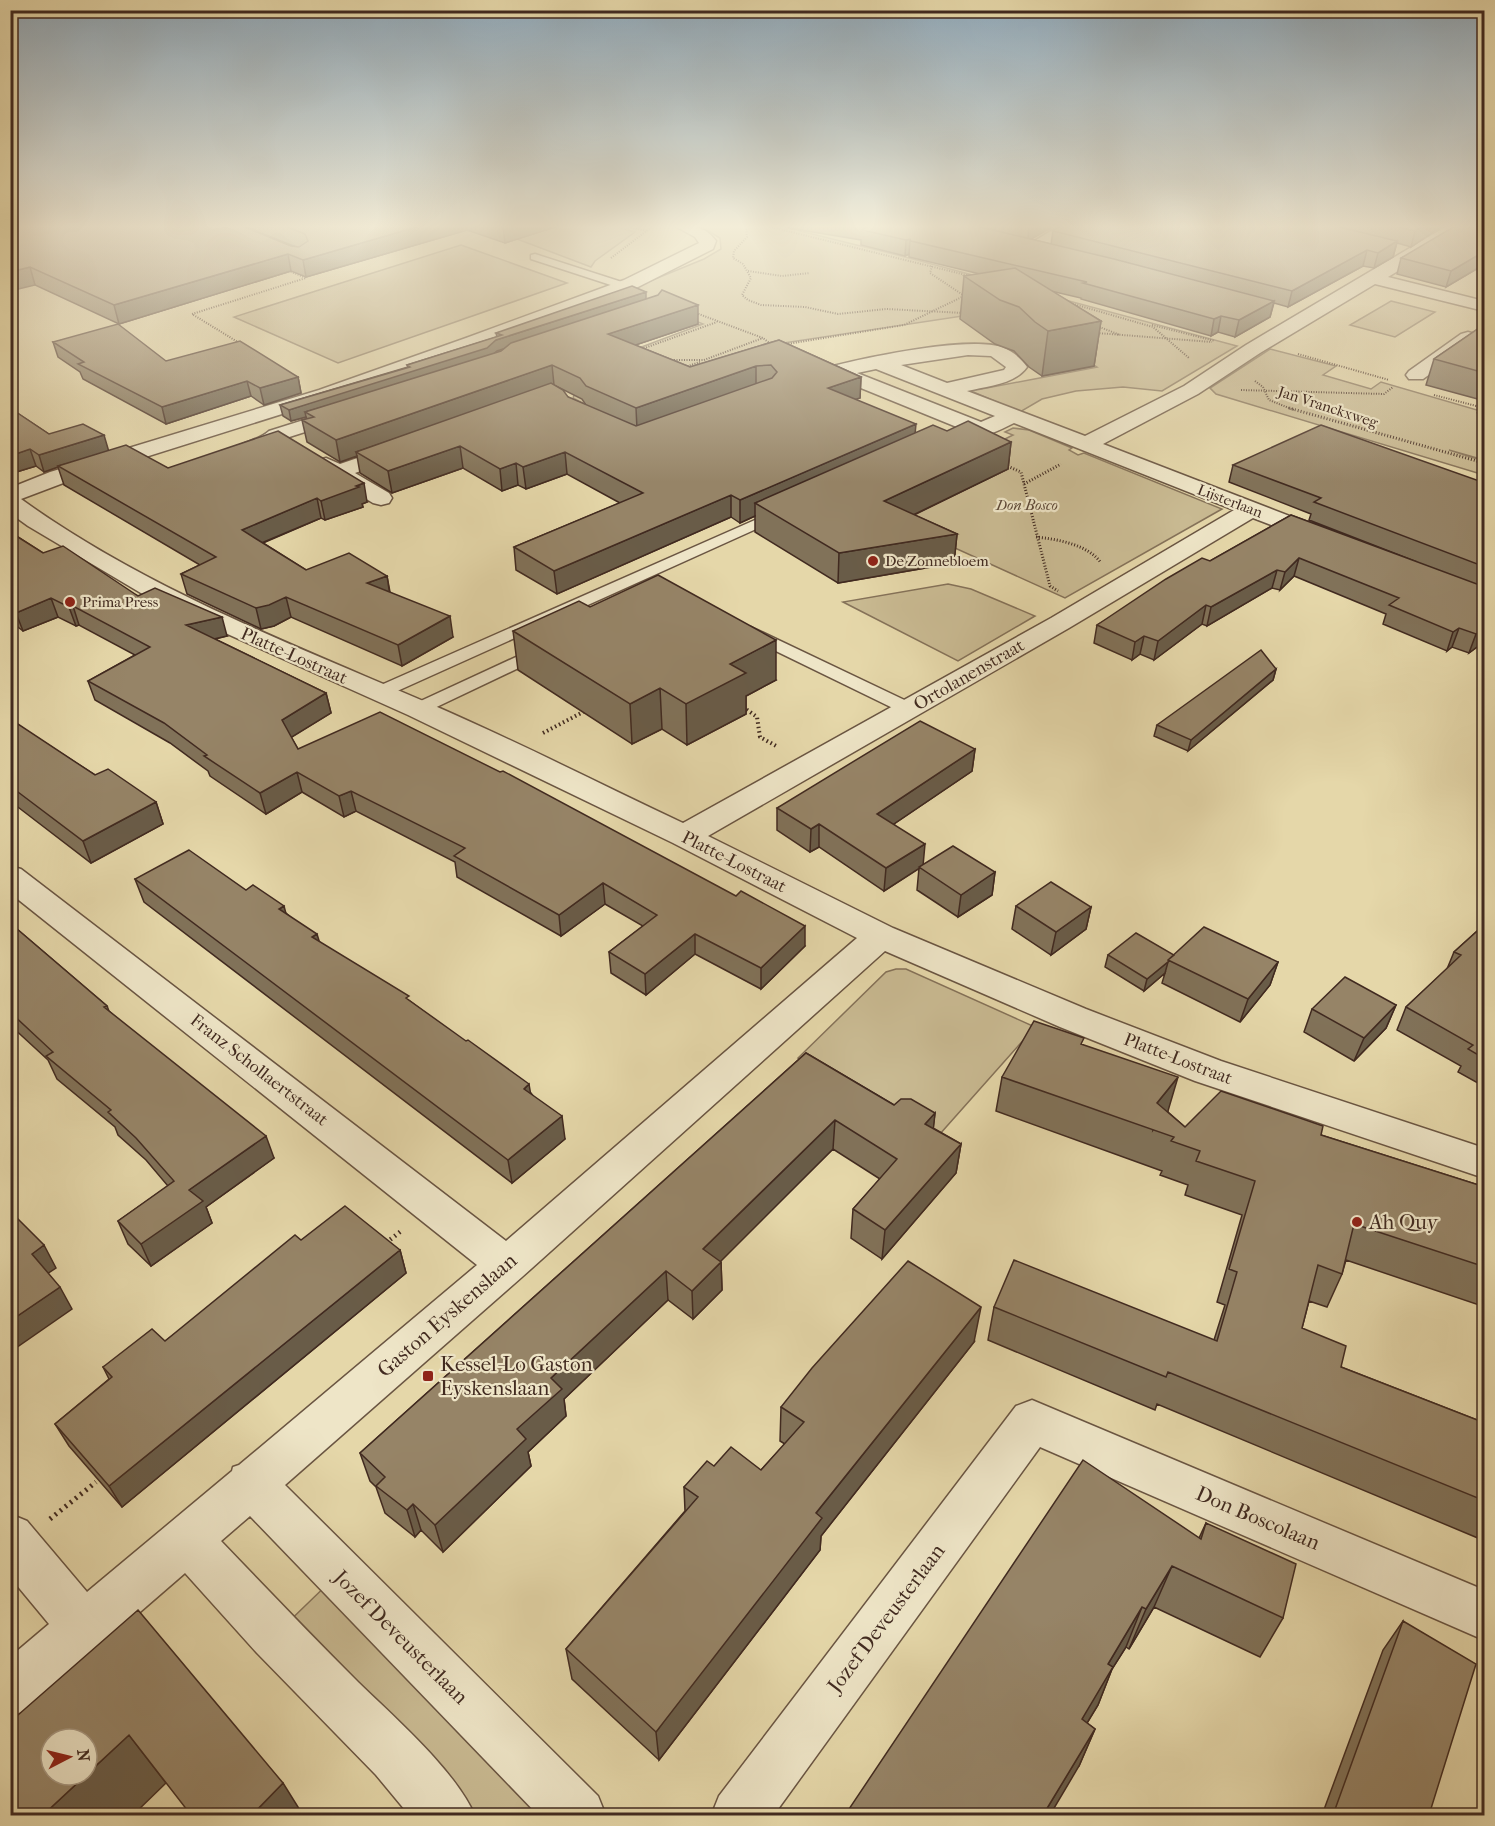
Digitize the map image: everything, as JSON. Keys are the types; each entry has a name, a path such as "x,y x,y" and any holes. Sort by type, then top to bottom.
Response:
{"street":[{"path":"14,507 58,477 326,394 556,311"},
{"path":"1086,444 1191,390 1318,311"},
{"path":"1283,313 1305,319"},
{"path":"1404,381 1485,327"},
{"path":"473,342 497,353"},
{"path":"944,390 1011,374 1017,367 1009,358 994,351 973,350 836,371 963,430 981,430 1013,416"},
{"name":"Lijsterlaan","path":"878,363 1340,544"},
{"path":"225,458 268,443 276,435 364,407"},
{"path":"249,419 381,498"},
{"path":"338,472 425,440"},
{"name":"Platte-Lostraat","path":"14,507 165,597 418,709 684,836 881,936 1073,1018 1208,1071 1485,1163"},
{"name":"Ortolanenstraat","path":"684,836 909,709 1251,509"},
{"name":"Franz Schollaertstraat","path":"10,876 507,1265"},
{"name":"Gaston Eyskenslaan","path":"10,1691 507,1265 881,936"},
{"name":"Jozef Deveusterlaan","path":"739,1815 1032,1421"},
{"name":"Don Boscolaan","path":"1032,1421 1485,1615"},
{"name":"Jozef Deveusterlaan","path":"250,1484 578,1815"},
{"path":"187,1539 275,1635 395,1756 447,1815"},
{"path":"14,1542 84,1628"}],"lane":[{"path":"378,693 789,509"},
{"path":"732,623 909,709"},
{"path":"418,709 557,643"}],"path":[{"path":"201,311 192,314 242,344"},
{"path":"822,311 843,314 866,311"},
{"path":"908,311 971,312"},
{"path":"696,313 763,338 773,346 904,325 931,311"},
{"name":"Jan Vranckxweg","path":"1098,311 1149,325 1188,357 1252,380 1265,391 1269,400 1288,408 1485,463"},
{"path":"639,350 718,322"},
{"path":"1091,325 1107,328 1120,335"},
{"path":"1098,333 1220,343 1149,325"},
{"path":"683,368 763,338"},
{"path":"1290,352 1404,381"},
{"path":"659,360 704,360"},
{"path":"1191,390 1384,394 1404,381"},
{"path":"1429,394 1484,409"},
{"path":"1484,409 1476,414 1485,416"},
{"path":"1001,463 1021,472 1050,586 1059,592"},
{"path":"1036,537 1050,537 1097,556 1102,562 1099,567"},
{"path":"508,752 596,706"},
{"path":"741,706 757,717 760,737 810,765"},
{"path":"380,1250 390,1240"},
{"path":"14,1542 96,1482"}],"green space":[{"path":"252,311 486,311 338,363 234,317"},
{"path":"671,311 1107,311 1237,346 1162,391 1123,387 1076,391 1042,399 1020,412 971,391 1097,367 1047,334 969,315 757,347 594,409 573,398 575,393 556,379 703,324"},
{"path":"1374,311 1435,312 1395,337 1350,325"},
{"path":"1270,349 1336,366 1323,375 1371,389 1381,382 1484,412 1484,460 1449,450 1484,461 1484,475 1216,394 1210,388"},
{"name":"Don Bosco","path":"1013,428 1029,430 1072,448 1069,450 1078,455 1084,453 1222,509 1065,598 836,494 985,449 1013,435 1005,432"},
{"path":"948,584 971,589 1035,616 958,661 843,602"},
{"path":"906,969 1035,1027 939,1135 798,1058 886,972"},
{"path":"338,1574 563,1815 447,1815 275,1635"}],"building":[{"path":"559,311 586,311 496,340 487,348 289,410 280,405 410,367 407,365 502,335 496,333"},
{"path":"608,311 679,311 608,334 690,367 779,340 861,377 828,388 916,424 740,500 731,495 554,571 514,547 643,493 565,452 523,467 516,463 500,469 460,446 388,471 356,452 551,383 563,390 568,397 636,426 772,378 777,372 771,365 756,366 636,408 586,386 580,378 552,365 336,440 302,420 314,417 305,412 501,351 511,343"},
{"path":"1023,311 1085,311 1101,321 1048,331"},
{"path":"1186,311 1255,311 1239,320 1221,316 1214,319"},
{"path":"118,324 166,361 240,341 298,377 260,388 247,381 162,407 78,364 84,362 53,342"},
{"path":"1485,324 1485,373 1434,359"},
{"path":"10,408 49,434 83,424 104,435 39,455 30,449 10,456"},
{"path":"968,421 1011,442 884,501 957,534 839,553 755,503 933,425 947,431"},
{"path":"1321,425 1485,483 1485,567 1314,502 1321,498 1233,465"},
{"path":"278,431 364,483 321,501 317,498 242,530 306,570 349,553 387,576 367,583 450,616 398,645 286,597 256,608 181,574 216,557 58,466 126,445 168,468"},
{"path":"1291,515 1485,587 1485,628 1476,634 1459,628 1453,632 1389,605 1399,598 1299,558 1285,572 1277,570 1211,607 1206,605 1158,641 1144,636 1135,642 1097,625 1202,558 1210,561"},
{"path":"10,532 43,553 63,546 138,596 155,588 222,617 186,625 326,693 282,720 298,749 380,712 500,772 503,771 736,896 741,891 805,926 761,968 695,934 645,974 609,952 657,915 603,883 559,915 454,856 465,848 351,791 339,796 297,772 260,793 204,756 207,755 164,723 88,681 150,647 73,606 69,607 51,598 16,613 10,608"},
{"path":"658,575 776,640 730,664 746,673 686,704 660,688 630,704 513,631 579,601 590,607"},
{"path":"1261,650 1276,669 1191,740 1157,725"},
{"path":"10,720 95,775 108,769 156,802 83,841 10,786"},
{"path":"920,721 975,749 877,814 925,844 886,868 819,824 811,829 777,808"},
{"path":"953,846 995,872 961,895 919,867"},
{"path":"189,850 246,890 253,885 284,906 279,909 317,934 312,937 409,996 406,998 529,1084 524,1089 562,1116 508,1160 135,879"},
{"path":"1051,882 1091,907 1056,932 1016,906"},
{"path":"10,923 107,1006 104,1007 266,1136 189,1190 203,1201 141,1244 118,1221 174,1181 136,1138 108,1112 111,1110 46,1056 53,1052 10,1012"},
{"path":"1485,924 1485,1059 1468,1049 1473,1045 1406,1007 1461,955 1454,952"},
{"path":"1204,927 1278,962 1248,999 1168,960"},
{"path":"1136,933 1174,955 1147,979 1108,955"},
{"path":"1345,977 1396,1005 1364,1038 1312,1009"},
{"path":"1034,1021 1084,1038 1081,1044 1178,1077 1157,1103 1185,1127 1221,1091 1323,1126 1321,1135 1485,1187 1485,1267 1354,1224 1342,1274 1318,1265 1302,1328 1346,1346 1341,1367 1485,1423 1485,1501 1168,1372 1166,1377 994,1307 1014,1260 1217,1341 1237,1272 1229,1269 1255,1181 1196,1161 1200,1151 1171,1141 1174,1137 1002,1077"},
{"path":"806,1053 894,1105 901,1099 911,1099 935,1113 925,1124 961,1144 885,1230 853,1209 897,1159 835,1120 703,1249 721,1262 692,1291 666,1271 551,1378 562,1389 517,1429 526,1439 435,1525 413,1504 407,1510 376,1486 385,1477 360,1453"},
{"path":"345,1206 400,1250 109,1486 55,1424 112,1377 103,1367 152,1329 165,1341 295,1235 301,1240"},
{"path":"16,1217 44,1245 32,1254 60,1287 10,1321 10,1220"},
{"path":"908,1261 981,1307 816,1513 822,1518 656,1732 566,1649 698,1497 684,1487 707,1461 714,1466 731,1447 761,1470 804,1422 781,1407 812,1368"},
{"path":"1083,1460 1201,1539 1206,1523 1296,1564 1283,1618 1172,1566 1146,1609 1142,1607 1108,1664 1113,1667 1082,1719 1095,1729 1043,1815 845,1815"},
{"path":"138,1610 283,1783 252,1815 191,1815 129,1735 99,1763 99,1727 39,1727 39,1787 73,1787 43,1815 10,1815 10,1722"},
{"path":"1403,1621 1476,1664 1429,1815 1333,1815"}],"place":[{"name":"De Zonnebloem","path":"873,561"},
{"name":"Prima Press","path":"70,602"},
{"name":"Ah Quy","path":"1357,1222"},
{"name":"Kessel-Lo Gaston Eyskenslaan","path":"428,1376"}]}
